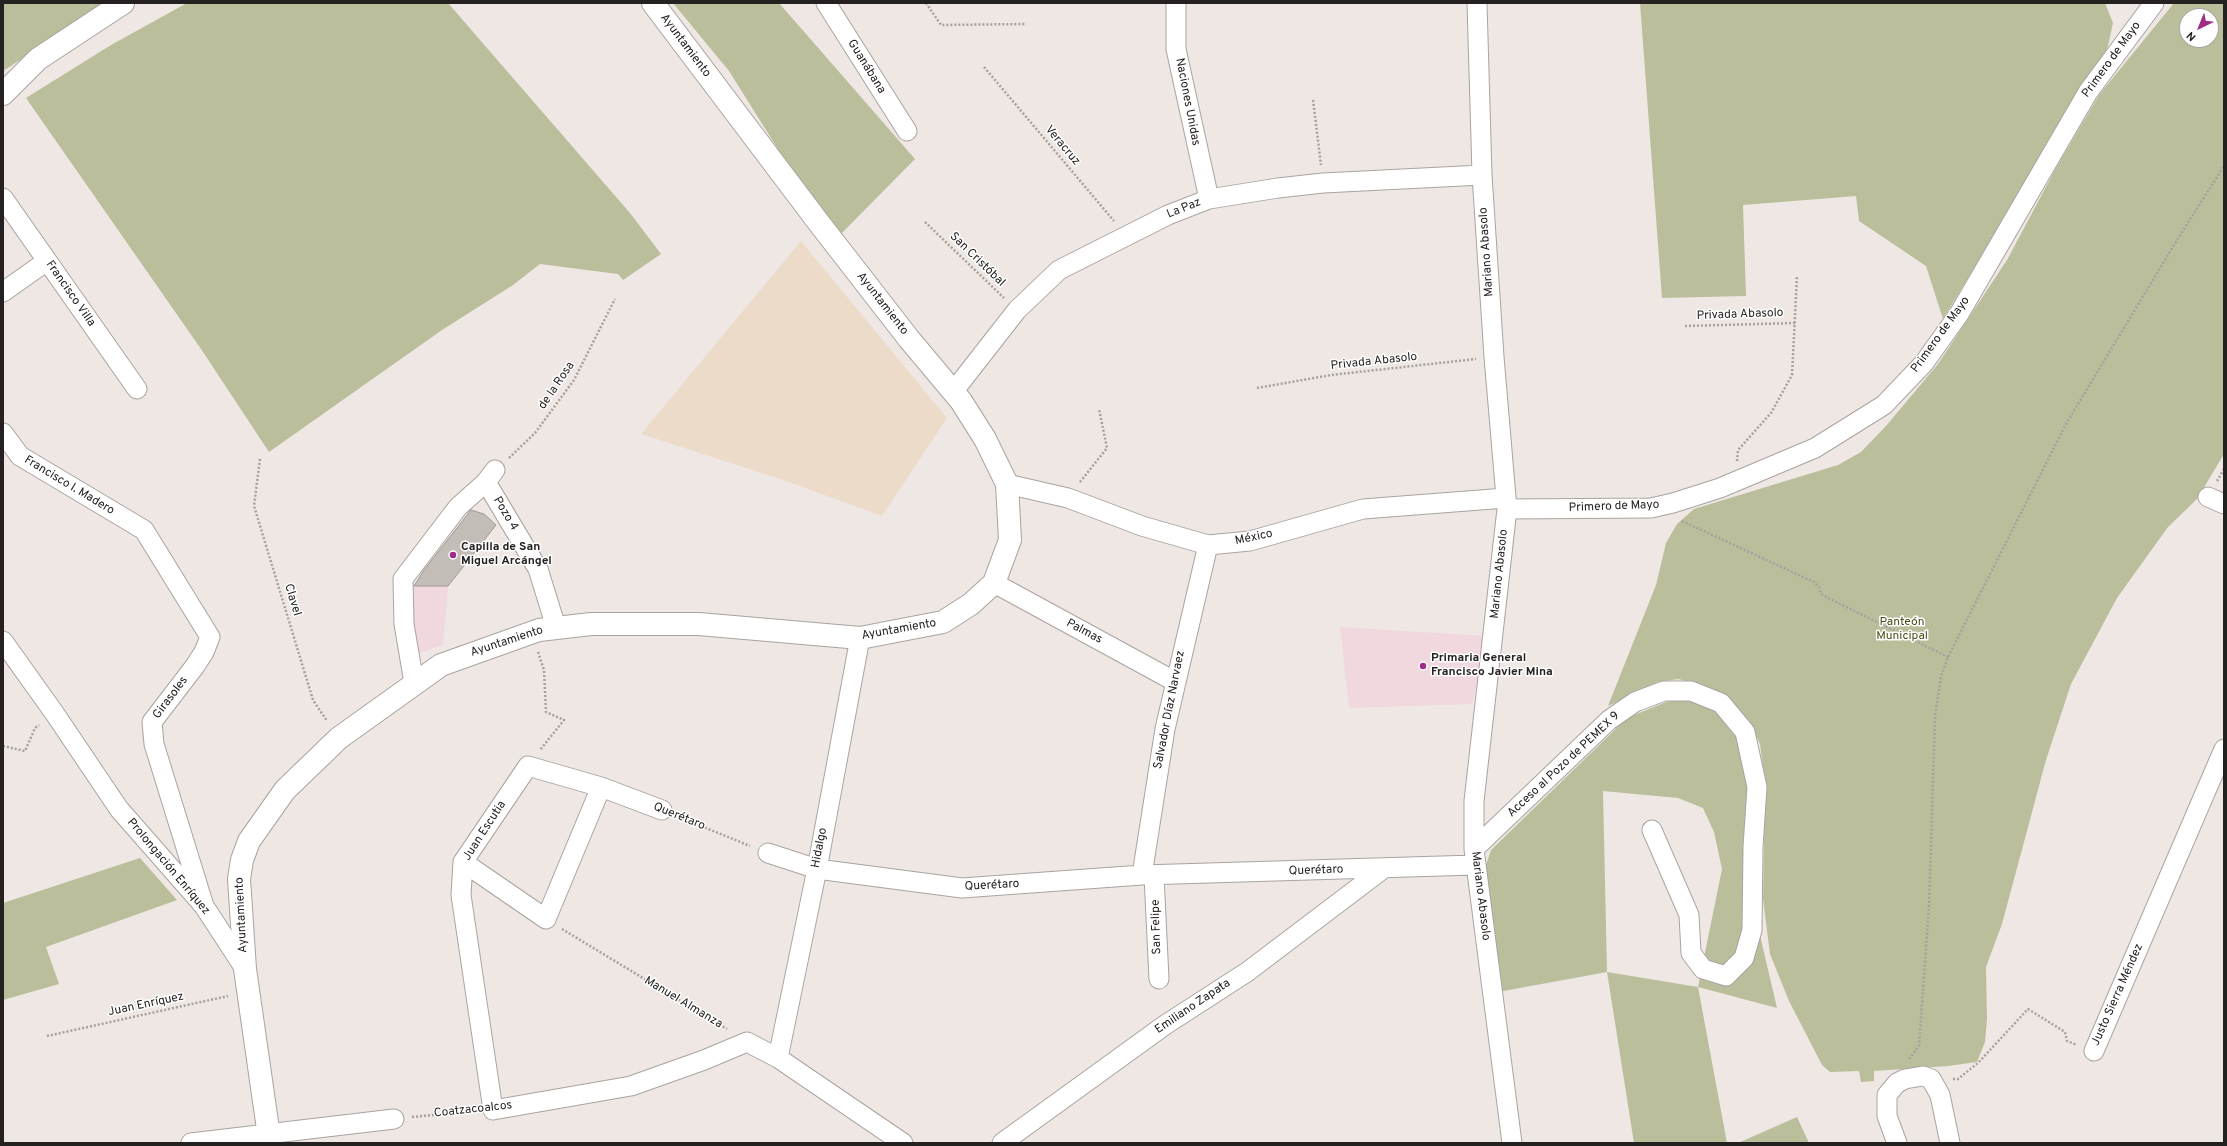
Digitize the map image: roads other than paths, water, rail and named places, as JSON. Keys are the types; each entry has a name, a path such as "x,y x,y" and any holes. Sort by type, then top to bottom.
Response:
{"street":[{"path":"3,94 38,59 123,3"},
{"name":"Ayuntamiento","path":"245,969 239,879 242,860 249,841 285,790 339,738 441,665 547,629 591,624 699,624 860,638 943,622 971,604 994,583 1010,540 1007,484 985,439 953,392 909,339 824,229 653,3"},
{"name":"Guanábana","path":"826,3 907,131"},
{"name":"Naciones Unidas","path":"1176,3 1176,49 1209,199"},
{"name":"Mariano Abasolo","path":"1477,3 1482,175 1494,357 1507,503 1474,801 1475,857 1512,1143"},
{"name":"Primero de Mayo","path":"1507,503 1651,508 1664,505 1720,488 1815,448 1884,405 1924,362 1959,314 2088,92 2154,3"},
{"name":"La Paz","path":"953,392 1017,310 1059,270 1168,215 1209,199 1323,183 1482,175"},
{"name":"Francisco Villa","path":"3,198 137,389"},
{"path":"3,292 46,261"},
{"name":"Francisco I. Madero","path":"3,433 20,456 144,530"},
{"name":"Pozo 4","path":"414,683 404,624 403,579 458,507 491,476 538,569 547,629"},
{"name":"México","path":"1007,484 1068,498 1142,526 1208,545 1250,541 1363,508 1507,503"},
{"name":"Girasoles","path":"144,530 210,636 204,652 195,666 152,722 154,744 204,906"},
{"name":"Salvador Díaz Narvaez","path":"1148,875 1165,729 1174,681 1208,545"},
{"name":"Palmas","path":"994,583 1174,681"},
{"name":"Hidalgo","path":"778,1058 860,638"},
{"name":"Prolongación Enríquez","path":"3,641 56,714 120,809 204,906 245,969 269,1138"},
{"name":"Acceso al Pozo de PEMEX 9","path":"1475,857 1609,720 1635,702 1664,691 1691,691 1721,703 1745,732 1757,787 1753,846 1752,930 1744,958 1726,976 1703,969 1691,953 1689,914 1652,830"},
{"name":"Justo Sierra Méndez","path":"2094,1051 2224,749"},
{"name":"Querétaro","path":"528,766 601,787 662,810"},
{"name":"Juan Escutia","path":"493,1110 461,895 463,862 528,766"},
{"path":"463,862 546,919 601,787"},
{"name":"Querétaro","path":"768,853 816,869 962,888 1148,875 1383,869 1475,857"},
{"name":"Emiliano Zapata","path":"1002,1143 1165,1025 1247,972 1383,869"},
{"name":"San Felipe","path":"1148,875 1159,979"},
{"name":"Coatzacoalcos","path":"493,1110 631,1086 704,1060 747,1042 778,1058"},
{"path":"778,1058 903,1143"},
{"path":"1897,1143 1887,1116 1887,1094 1897,1083 1905,1078 1923,1076 1931,1079 1940,1095 1950,1143"},
{"path":"191,1143 269,1138 394,1118"}],"place":[{"name":"Capilla de San Miguel Arcángel","path":"453,555"},
{"name":"Primaria General Francisco Javier Mina","path":"1423,666"}],"park label":[{"name":"Panteón Municipal","path":"1902,630"}]}
